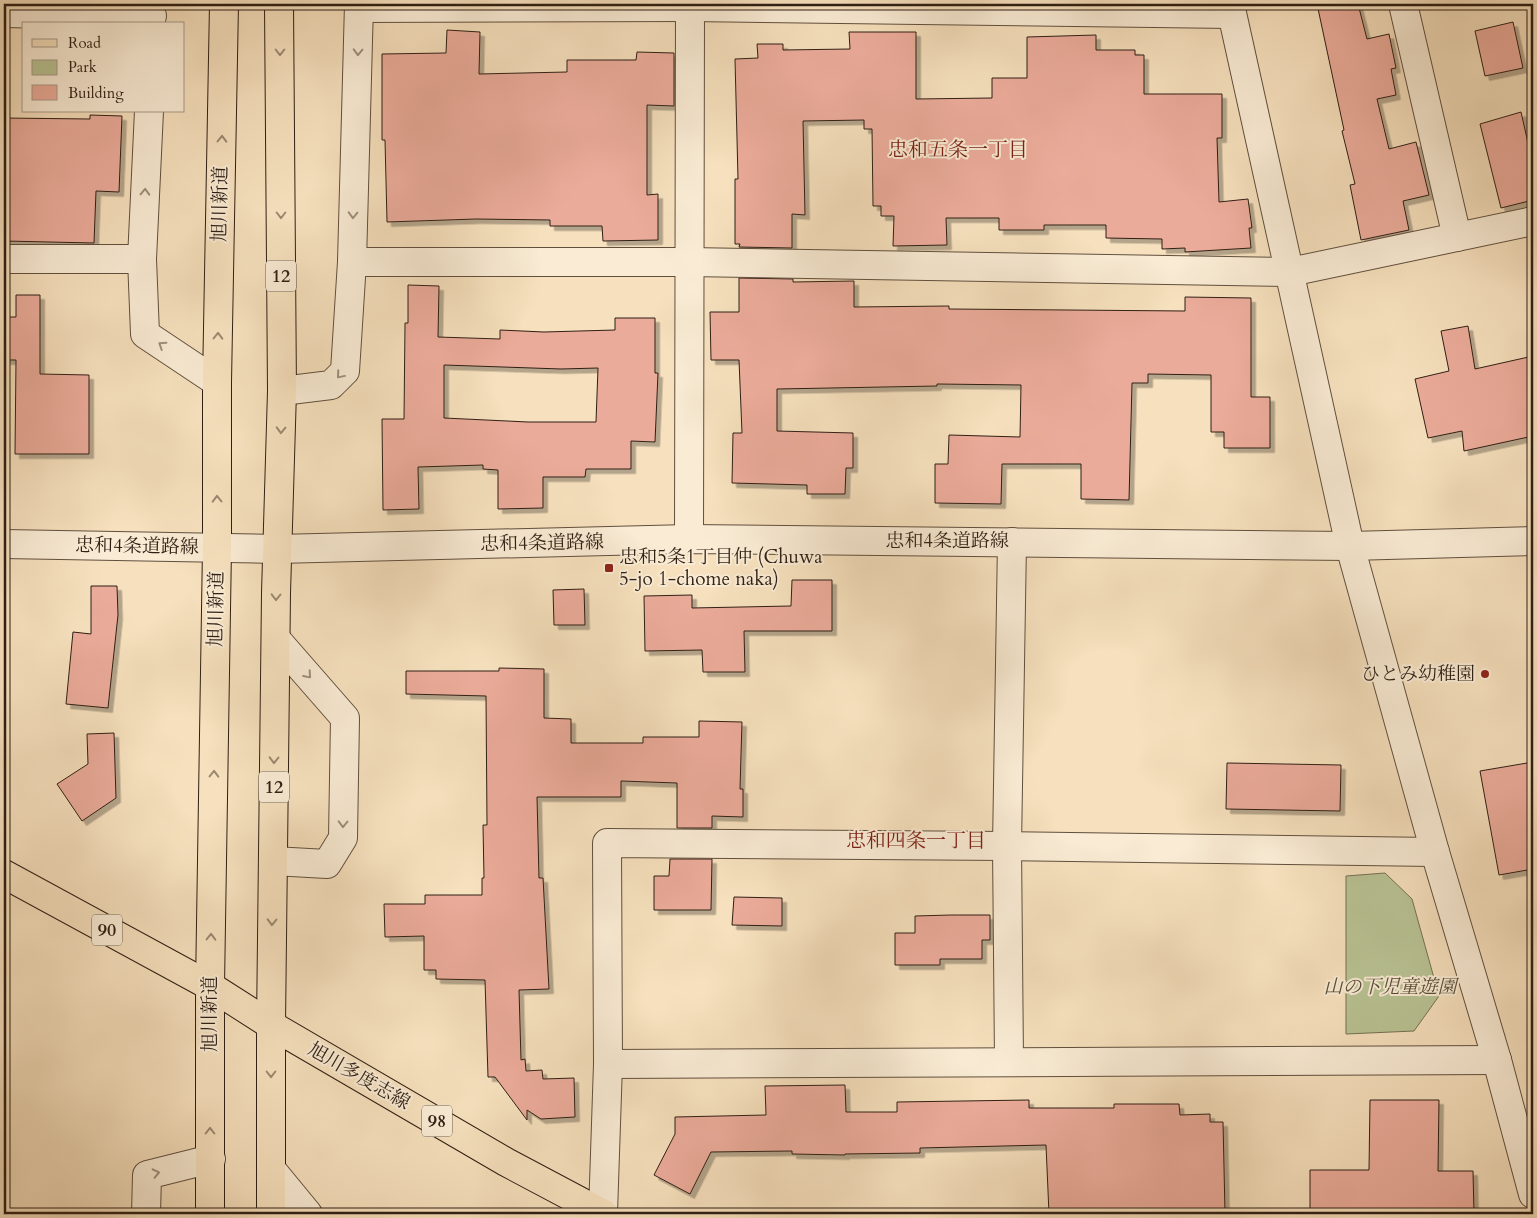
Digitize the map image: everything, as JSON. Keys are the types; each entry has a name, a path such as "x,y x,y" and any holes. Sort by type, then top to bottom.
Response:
{"main road":[{"name":"旭川新道","path":"210,1214 210,986 218,548 217,382 224,4"},
{"name":"12","path":"271,1214 271,1025 277,549 282,391 280,4"},
{"name":"90","path":"4,874 210,986 271,1025"},
{"name":"旭川多度志線","path":"271,1025 506,1162 604,1214"}],"street":[{"path":"1403,4 1457,237"},
{"path":"282,391 331,385 345,371 352,262 359,6 690,5 1231,9 1350,546 1435,852 1497,1060 1533,1194"},
{"path":"689,539 690,5"},
{"path":"4,13 152,14"},
{"path":"148,112 142,258 144,334 217,382"},
{"path":"352,262 689,262 1290,272 1533,221"},
{"path":"4,259 142,258"},
{"name":"忠和4条道路線","path":"4,544 277,549 689,539 1350,546 1533,541"},
{"path":"1009,1061 1007,846 1012,542"},
{"path":"273,862 327,864 343,838 345,718 276,638"},
{"path":"604,1214 608,1064 607,843 1435,852"},
{"path":"608,1064 1497,1060"},
{"path":"146,1214 147,1175 210,1159"},
{"path":"271,1169 308,1214"}],"green space":[{"name":"山の下児童遊園","path":"1385,873 1412,899 1439,996 1414,1031 1346,1034 1346,876"}],"building":[{"path":"1317,4 1358,4 1367,39 1389,34 1396,68 1391,69 1396,95 1377,99 1389,149 1416,142 1429,195 1403,201 1409,230 1361,240 1350,185 1355,184 1342,131 1344,130"},
{"path":"1513,22 1523,68 1485,76 1475,31"},
{"path":"447,30 480,32 479,74 567,72 567,60 636,60 637,52 674,53 674,106 647,105 647,195 658,194 658,240 603,241 602,226 550,226 550,220 476,219 387,222 385,140 382,140 382,54 446,53"},
{"path":"849,32 916,32 916,99 992,98 992,78 1027,78 1027,37 1096,35 1096,50 1135,50 1135,55 1144,55 1144,94 1222,94 1222,138 1217,138 1219,202 1248,199 1252,228 1249,228 1251,248 1185,252 1185,248 1162,249 1162,239 1106,238 1106,225 1044,225 1044,230 999,230 999,218 946,218 947,245 893,246 894,216 881,216 881,206 873,206 872,129 864,129 864,120 803,121 805,215 792,214 792,248 739,247 740,244 735,244 735,179 738,179 735,59 758,58 757,44 783,44 783,50 850,49"},
{"path":"1521,112 1533,165 1533,200 1501,208 1480,124"},
{"path":"90,115 122,116 119,192 96,191 94,243 4,241 4,118 90,119"},
{"path":"739,278 793,279 793,282 854,281 854,307 949,306 949,309 1185,311 1185,297 1251,298 1251,397 1270,397 1270,448 1224,448 1224,432 1211,432 1211,375 1148,374 1148,383 1132,383 1129,500 1081,499 1081,464 1002,464 1001,504 935,503 935,464 948,464 949,435 1020,437 1021,385 937,384 937,386 777,389 777,431 853,433 853,468 846,468 845,494 807,494 807,485 732,483 733,433 742,433 739,360 711,360 710,312 739,312"},
{"path":"408,285 439,286 438,337 500,339 500,330 544,332 615,330 615,318 655,318 655,373 658,373 655,442 631,441 631,469 586,469 585,477 543,477 543,508 498,509 498,470 483,469 483,465 418,467 419,509 383,510 382,419 404,419 405,323 408,323","holes":["444,365 561,369 598,368 596,422 528,422 444,418"]},
{"path":"16,295 40,295 40,374 89,375 89,454 15,454 16,360 4,360 4,317 16,317"},
{"path":"1468,326 1475,369 1533,356 1533,436 1464,451 1462,431 1428,438 1415,379 1449,371 1441,331"},
{"path":"792,580 832,580 832,631 744,631 745,672 703,672 702,650 645,651 644,596 692,595 692,608 791,606"},
{"path":"91,586 117,586 118,615 108,708 66,704 73,632 91,634"},
{"path":"584,589 585,625 554,625 553,590"},
{"path":"499,668 544,669 544,718 571,719 571,743 643,743 643,737 699,737 699,721 742,722 740,789 743,789 743,817 712,816 712,828 677,828 677,783 621,781 621,797 537,797 539,878 543,878 549,989 519,990 521,1060 525,1059 526,1071 542,1070 543,1079 574,1078 575,1117 541,1119 527,1110 527,1120 495,1077 488,1077 485,980 436,979 436,970 424,970 424,936 385,937 384,904 425,904 425,895 482,895 482,878 484,878 483,825 487,825 486,696 406,694 406,671 499,671"},
{"path":"114,733 116,798 82,821 57,784 88,764 87,734"},
{"path":"1533,762 1533,869 1499,875 1480,771"},
{"path":"1227,763 1341,765 1340,811 1226,809"},
{"path":"670,859 712,859 711,910 654,910 654,876 669,876"},
{"path":"734,897 782,898 782,926 732,925"},
{"path":"990,915 990,940 982,940 982,959 940,959 940,965 895,965 895,933 915,933 915,916"},
{"path":"845,1085 846,1112 897,1112 897,1102 1029,1100 1029,1108 1114,1108 1114,1104 1179,1104 1180,1115 1210,1114 1210,1122 1223,1122 1225,1213 1049,1214 1046,1145 920,1148 920,1153 845,1155 792,1154 792,1151 711,1152 690,1194 654,1175 675,1134 675,1117 766,1115 765,1086"},
{"path":"1370,1100 1439,1100 1438,1171 1473,1171 1474,1214 1310,1214 1310,1170 1369,1170"}],"place":[{"name":"忠和5条1丁目仲 (Chuwa 5-jo 1-chome naka)","path":"609,568"},
{"name":"ひとみ幼稚園","path":"1485,674"}],"district":[{"name":"忠和五条一丁目","path":"958,149"},
{"name":"忠和四条一丁目","path":"916,840"}]}
